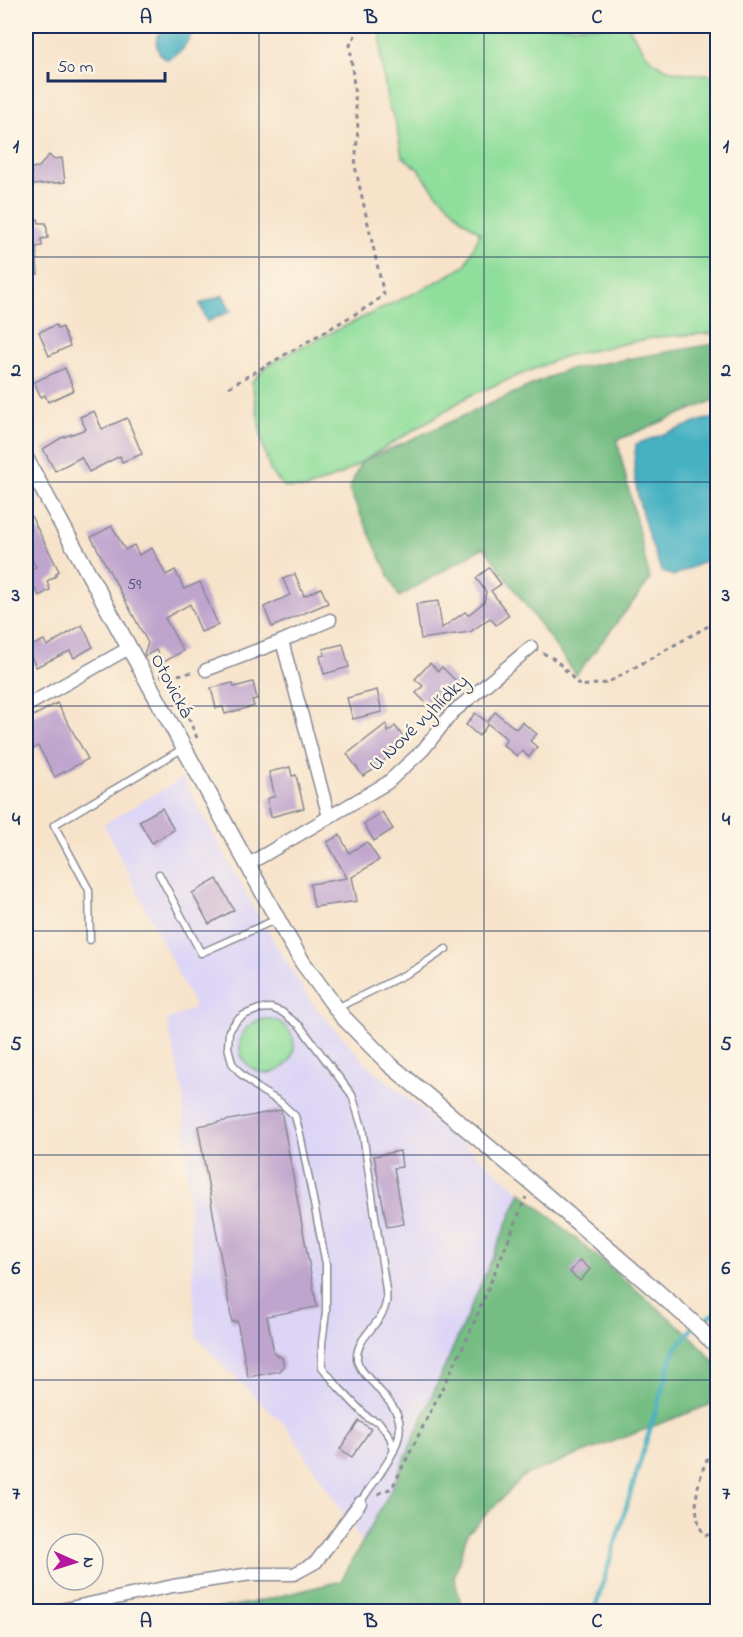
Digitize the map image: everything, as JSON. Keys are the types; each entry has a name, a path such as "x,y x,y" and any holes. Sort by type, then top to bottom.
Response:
{"street":[{"name":"Otovická","path":"26,459 281,925 303,963 336,1008 389,1064 534,1185 717,1347"},
{"path":"206,669 282,641 330,620"},
{"path":"282,641 329,817"},
{"name":"U Nové vyhlídky","path":"248,865 387,783 423,750 452,713 531,647"},
{"path":"26,706 129,648"},
{"path":"51,1611 173,1586 251,1574 294,1574 316,1562 360,1503"}],"lane":[{"path":"90,940 89,890 54,825 183,748"},
{"path":"159,874 201,954 281,925"},
{"path":"336,1008 416,969 446,949"},
{"path":"360,1503 373,1481 389,1462 394,1451 399,1439 400,1426 397,1413 357,1362 358,1347 386,1304 386,1290 362,1127 352,1095 300,1026 282,1012 271,1008 259,1009 237,1020 229,1031 228,1047 232,1062 242,1074 295,1116 326,1264 326,1312 322,1342 322,1367 368,1418 379,1422 390,1437 394,1451"}],"path":[{"path":"229,387 384,296 355,166 358,128 350,45 360,26"},
{"path":"531,647 556,660 580,686 594,685 607,682 710,625 717,624"},
{"path":"171,676 206,669"},
{"path":"360,1503 392,1488 468,1337 534,1185"},
{"path":"717,1443 708,1454 698,1489 696,1509 698,1526 704,1535 717,1535"}],"shaded area":[{"path":"183,778 258,915 312,1003 366,1063 521,1192 392,1488 363,1543 286,1426 226,1369 196,1336 183,1093 167,1020 195,1008 104,824"}],"green space":[{"path":"381,26 631,26 630,30 642,48 657,64 673,71 717,75 717,333 657,337 565,356 469,396 342,474 305,489 284,487 270,470 263,446 252,382 267,366 299,348 427,287 465,266 480,233 462,219 432,188 418,169 402,156 395,119 388,106 381,59"},
{"path":"713,344 717,358 717,399 617,440 650,580 576,675 484,547 399,597 349,490 361,462 565,370"},
{"path":"267,1019 277,1021 286,1027 292,1036 294,1046 292,1056 286,1065 277,1071 267,1073 257,1071 248,1065 242,1056 240,1046 242,1036 248,1027 257,1021"},
{"path":"521,1192 694,1339 717,1365 717,1402 525,1475 467,1534 454,1578 463,1611 199,1612 256,1602 341,1581 392,1488"}],"water":[{"path":"170,26 188,26 193,32 182,50 169,59 163,58 156,42 157,36"},
{"path":"223,295 231,311 207,322 200,304"},
{"path":"717,418 717,556 673,576 661,571 643,518 635,477 636,444 703,420"}],"building":[{"path":"49,155 53,159 62,158 65,182 33,185 31,168 39,167"},
{"path":"38,219 39,223 46,223 48,238 41,239 42,246 36,247 38,274 26,276 26,220"},
{"path":"56,325 58,329 62,327 70,346 49,356 39,332"},
{"path":"65,368 74,390 48,402 45,395 41,397 34,382"},
{"path":"94,411 102,429 127,418 142,454 122,462 120,456 89,472 81,457 55,471 43,449 61,438 86,429 80,417"},
{"path":"26,506 59,571 56,576 47,581 50,590 39,596 26,572 36,567 28,552 30,550 26,541"},
{"path":"112,526 125,550 134,545 139,555 152,548 166,575 175,570 184,589 200,582 218,625 201,632 190,604 165,618 183,651 164,662 156,650 145,656 148,643 91,537"},
{"path":"489,568 501,584 491,591 509,615 496,625 490,618 470,632 421,639 416,604 438,601 442,628 465,612 468,615 484,602 486,592 476,578"},
{"path":"295,574 304,596 321,588 328,603 272,627 264,607 290,595 283,579"},
{"path":"82,625 93,647 74,658 70,651 36,667 27,648 44,640 47,646"},
{"path":"343,644 349,667 324,674 320,656 325,655 323,649"},
{"path":"430,663 438,671 442,667 457,682 432,709 416,693 423,686 415,679"},
{"path":"253,682 257,699 252,700 254,706 225,714 223,707 216,708 211,688 233,683 234,687"},
{"path":"377,690 382,712 353,719 347,698"},
{"path":"57,703 88,759 55,777 38,746 26,754 26,720"},
{"path":"495,712 516,729 522,722 537,734 530,741 537,747 529,757 522,751 517,756 503,745 507,739 488,724 479,736 466,725 475,713 487,722"},
{"path":"386,724 388,732 395,726 405,739 388,753 390,756 383,761 385,763 363,776 347,754"},
{"path":"290,767 292,776 296,775 304,808 271,817 267,799 275,796 269,772"},
{"path":"162,808 174,830 152,843 139,821"},
{"path":"382,812 393,829 374,841 364,824"},
{"path":"340,835 349,853 367,842 379,860 352,877 357,901 314,907 310,884 347,878 327,842"},
{"path":"217,879 234,910 209,924 192,893"},
{"path":"281,1110 317,1307 267,1316 274,1353 282,1358 284,1366 280,1371 248,1377 237,1321 232,1322 198,1126"},
{"path":"400,1151 402,1167 394,1168 404,1224 387,1227 374,1156"},
{"path":"580,1260 590,1269 580,1281 570,1272"},
{"path":"359,1421 371,1429 352,1457 340,1449"}],"waterway":[{"path":"595,1609 674,1351 693,1327 718,1311"}]}
